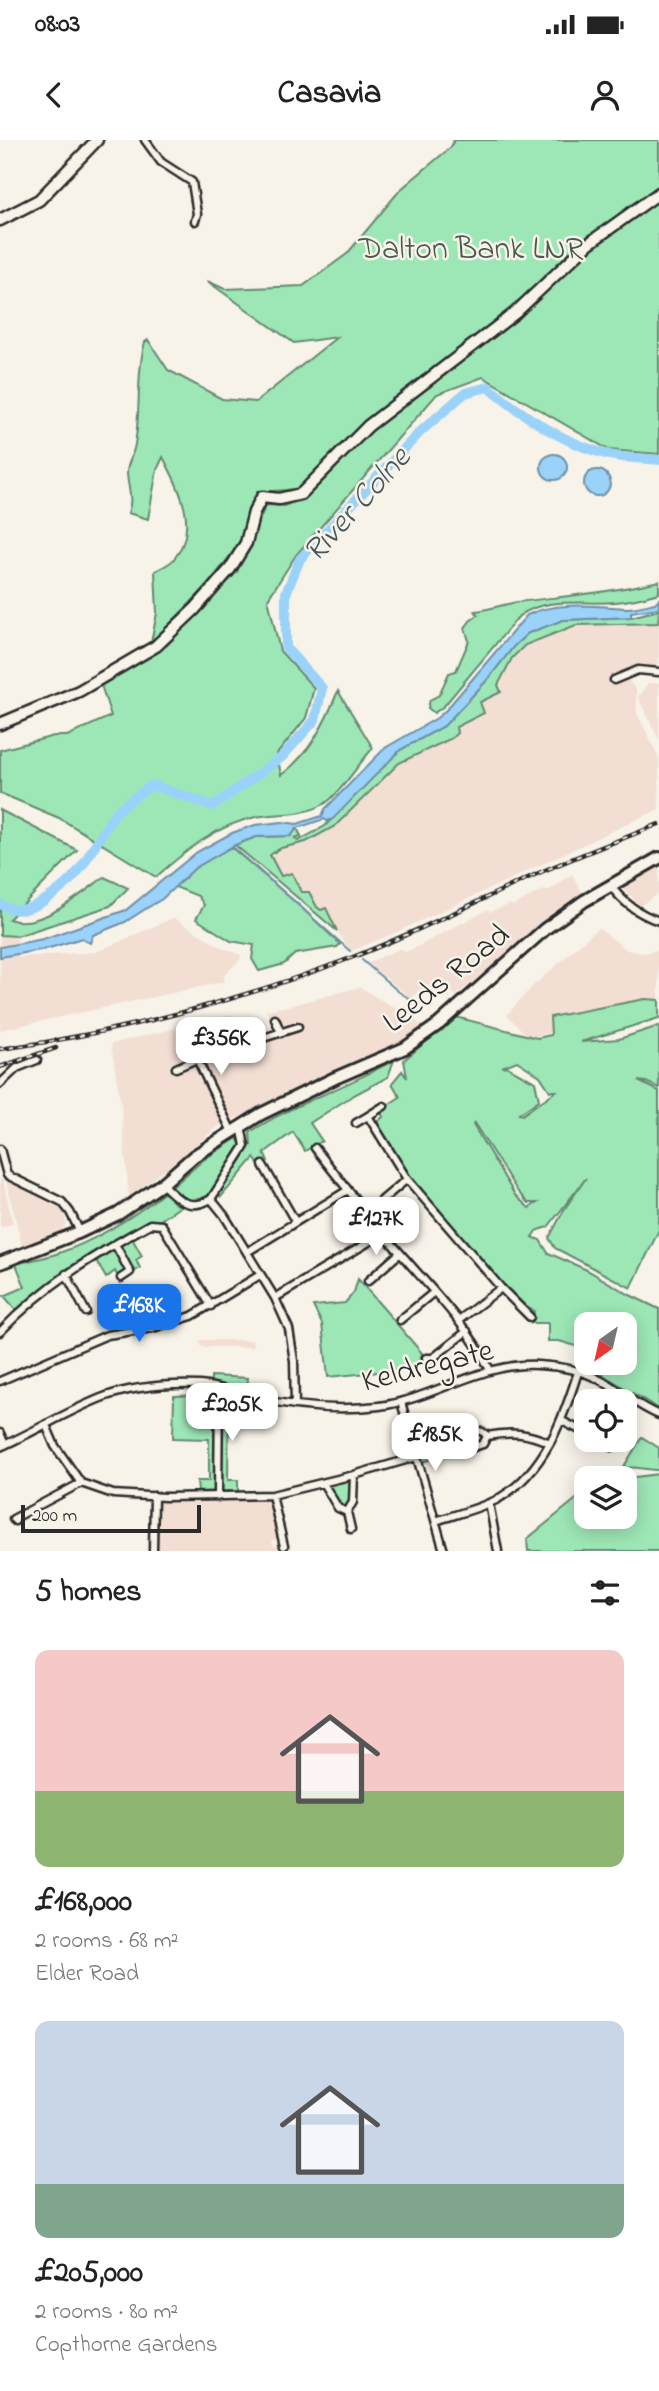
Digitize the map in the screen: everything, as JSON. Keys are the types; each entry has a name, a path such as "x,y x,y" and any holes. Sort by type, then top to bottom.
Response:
{"main road":[{"name":"Leeds Road","path":"0,1263 118,1214 162,1184 194,1156 261,1114 405,1048 439,1024 545,929 584,901 659,858"}],"street":[{"path":"0,220 39,200 97,140"},
{"path":"145,140 161,162 192,183 197,214 195,221"},
{"path":"0,724 79,691 156,646 195,609 230,569 246,543 254,512 262,497 279,499 301,494 368,426 515,313 589,244 659,193"},
{"path":"614,680 638,670 659,672"},
{"path":"611,886 620,898 643,915 659,921"},
{"path":"275,1019 281,1033"},
{"path":"176,1068 298,1027"},
{"path":"162,1184 176,1199 185,1203 197,1204 211,1199 245,1146 197,1059"},
{"path":"0,1084 17,1068 37,1060"},
{"path":"356,1123 384,1106"},
{"path":"368,1116 407,1179 501,1288 530,1317"},
{"path":"315,1148 348,1191 459,1320 490,1370"},
{"path":"0,1149 3,1175 62,1202 80,1232"},
{"path":"263,1165 272,1172 295,1221"},
{"path":"368,1212 407,1179"},
{"path":"247,1252 348,1191"},
{"path":"211,1199 224,1215 275,1297 289,1329 295,1371 295,1405"},
{"path":"0,1332 26,1305 65,1274 150,1224 162,1225 211,1306"},
{"path":"275,1297 384,1233"},
{"path":"115,1244 130,1272"},
{"path":"368,1281 400,1253"},
{"path":"121,1278 138,1268"},
{"path":"65,1274 86,1312"},
{"path":"0,1381 107,1335 153,1328 192,1316 260,1275"},
{"path":"459,1320 501,1288"},
{"path":"400,1320 434,1292"},
{"path":"426,1358 432,1358 467,1331"},
{"name":"Keldregate","path":"3,1446 101,1398 170,1385 209,1386 295,1405 332,1409 401,1402 490,1370 537,1365 574,1371"},
{"path":"436,1521 489,1503 521,1481 550,1443 562,1421 577,1376"},
{"name":"Keldregate","path":"589,1376 659,1415"},
{"path":"218,1497 219,1389"},
{"path":"401,1402 444,1551"},
{"path":"562,1421 574,1427"},
{"path":"46,1425 55,1446 81,1483 113,1494 218,1497 272,1495 416,1457"},
{"path":"488,1436 508,1432 533,1435 550,1443"},
{"path":"0,1433 3,1446"},
{"path":"351,1529 347,1512 353,1503 355,1475"},
{"path":"13,1519 81,1483"},
{"path":"323,1483 338,1508 347,1512"},
{"path":"272,1495 280,1543"},
{"path":"153,1551 154,1496"},
{"path":"489,1503 498,1551"}],"shaded area":[{"path":"659,620 659,670 627,667 629,681 636,690 637,713 659,758 659,809 351,951 326,909 321,910 309,892 301,892 281,876 270,855 281,848 306,842 335,826 399,763 452,738 455,728 484,714 480,702 498,685 512,658 525,645 576,625 658,623"},
{"path":"648,683 659,683 659,740 638,697"},
{"path":"659,862 659,893 640,906 620,885"},
{"path":"572,874 583,894 554,912 456,996 445,986 434,999 423,988 411,998 368,963 401,948 405,952 413,949 487,910 490,912 511,904 512,906 541,891 550,890"},
{"path":"173,918 225,949 241,955 240,960 225,974 223,982 0,1030 0,935 17,936 18,957 96,952"},
{"path":"598,928 627,950 642,953 659,950 659,1003 550,1017 550,1033 529,1038 507,1015 531,988"},
{"path":"360,987 425,1027 400,1042 219,1126 129,1198 121,1104 111,1044 231,1015 239,1042 273,1030 266,1010"},
{"path":"0,1180 3,1180 13,1224 0,1227"},
{"path":"6,1180 59,1208 65,1214 66,1224 60,1232 22,1246"},
{"path":"200,1340 252,1340 253,1347 201,1347"},
{"path":"156,1500 271,1500 279,1538 272,1541 274,1546 279,1545 285,1551 156,1551"}],"green space":[{"name":"Dalton Bank LNR","path":"454,140 659,140 659,454 609,450 483,377 437,394 296,555 268,599 280,651 314,688 306,718 277,754 281,775 300,758 316,737 338,691 373,748 324,804 308,811 256,817 228,826 190,849 156,877 59,818 0,793 0,750 54,736 67,736 111,716 101,685 167,645 237,572 266,505 284,506 306,497 376,427 429,387 422,379 365,422 298,489 261,492 252,505 240,543 205,588 151,643 157,613 155,571 172,561 182,547 186,521 180,494 163,457 157,470 148,519 128,513 130,498 127,471 135,444 140,367 145,342 148,340 168,370 222,399 256,402 337,337 294,343 207,281 225,289 303,286 347,254 400,190 451,147"},
{"path":"659,581 659,593 638,599 553,604 541,606 519,616 444,706 434,713 428,708 430,700 439,695 449,673 456,671 469,641 465,628 478,615 475,611"},
{"path":"659,610 658,623 576,625 525,645 512,658 498,685 501,692 480,702 484,713 456,727 457,733 452,738 399,763 335,826 306,842 281,848 270,855 281,876 292,873 301,892 309,892 321,910 326,908 337,931 235,845 256,837 291,836 297,828 301,836 295,838 298,841 325,826 400,750 444,726 528,633 563,620 631,617"},
{"path":"0,810 77,850 9,919 33,920 46,915 72,901 104,877 128,888 110,906 17,936 0,935"},
{"path":"231,847 340,944 337,947 295,954 284,964 259,971 252,959 254,945 231,941 196,919 204,905 198,896 175,887 195,868"},
{"path":"645,999 659,1000 659,1018 581,1042 619,1039 659,1026 659,1088 638,1081 659,1091 659,1230 631,1288 555,1248 549,1238 586,1178 548,1227 536,1231 532,1237 540,1240 548,1253 587,1270 659,1309 659,1409 637,1396 637,1389 626,1389 605,1376 637,1376 637,1312 574,1312 574,1345 548,1341 548,1323 531,1323 534,1311 526,1307 502,1284 408,1173 376,1123 383,1117 380,1110 400,1097 392,1083 402,1071 407,1078 404,1060 456,1017 537,1038 551,1035 550,1017","holes":["517,1061 540,1076 550,1091 556,1091 522,1115 519,1114 539,1100 535,1082 506,1066 502,1067","474,1123 518,1192 528,1203 537,1203 529,1208 515,1195"]},
{"path":"394,1060 388,1077 310,1123 322,1141 305,1151 293,1132 264,1153 268,1161 260,1166 254,1158 221,1197 218,1193 251,1145 250,1132 285,1112"},
{"path":"237,1138 242,1146 240,1153 208,1196 192,1200 183,1198 172,1187 202,1161"},
{"path":"165,1192 175,1204 181,1206 159,1221 147,1223 129,1233 142,1256 136,1260 140,1268 120,1281 115,1271 106,1278 92,1253 64,1271 16,1310 4,1296 25,1287 16,1264 54,1255 87,1242 127,1219"},
{"path":"358,1279 422,1353 419,1364 389,1371 328,1377 322,1324 313,1306 345,1303 354,1292"},
{"path":"211,1376 248,1378 247,1393 211,1384"},
{"path":"174,1396 229,1397 228,1480 238,1480 238,1491 198,1492 197,1481 209,1481 209,1439 173,1438"},
{"path":"461,1434 462,1437 457,1439 460,1449 466,1450 418,1463 413,1447"},
{"path":"642,1437 659,1448 659,1470 624,1466 633,1452 637,1452 637,1445"},
{"path":"659,1474 659,1551 528,1551 527,1539 574,1501 574,1529 637,1529 637,1477"},
{"path":"354,1475 351,1507 342,1511 323,1483"}],"water":[{"path":"554,454 563,458 567,467 563,476 554,480 545,476 541,467 545,458"},
{"path":"597,470 606,474 610,483 606,492 597,496 588,492 584,483 588,474"},
{"path":"659,599 659,608 631,612 631,617 563,620 528,633 444,726 400,750 333,819 324,819 297,828 291,836 256,837 235,845 195,868 162,899 125,922 93,935 90,943 82,938 46,949 0,957 0,947 43,939 126,910 197,852 232,833 255,825 282,822 297,824 322,816 325,809 385,748 446,710 527,615 563,606 634,608 655,603"}],"waterway":[{"name":"River Colne","path":"0,904 17,910 28,908 58,891 78,872 113,816 152,785 213,806 282,757 315,720 322,688 286,648 286,593 300,559 420,432 465,393 488,387 530,419 577,444 616,456 659,460"},
{"path":"233,847 350,951"},
{"path":"362,960 412,1000 420,1010"}],"railway":[{"path":"0,1049 133,1025 263,989 397,939 541,872 659,824"},
{"path":"0,1067 56,1048"}]}
